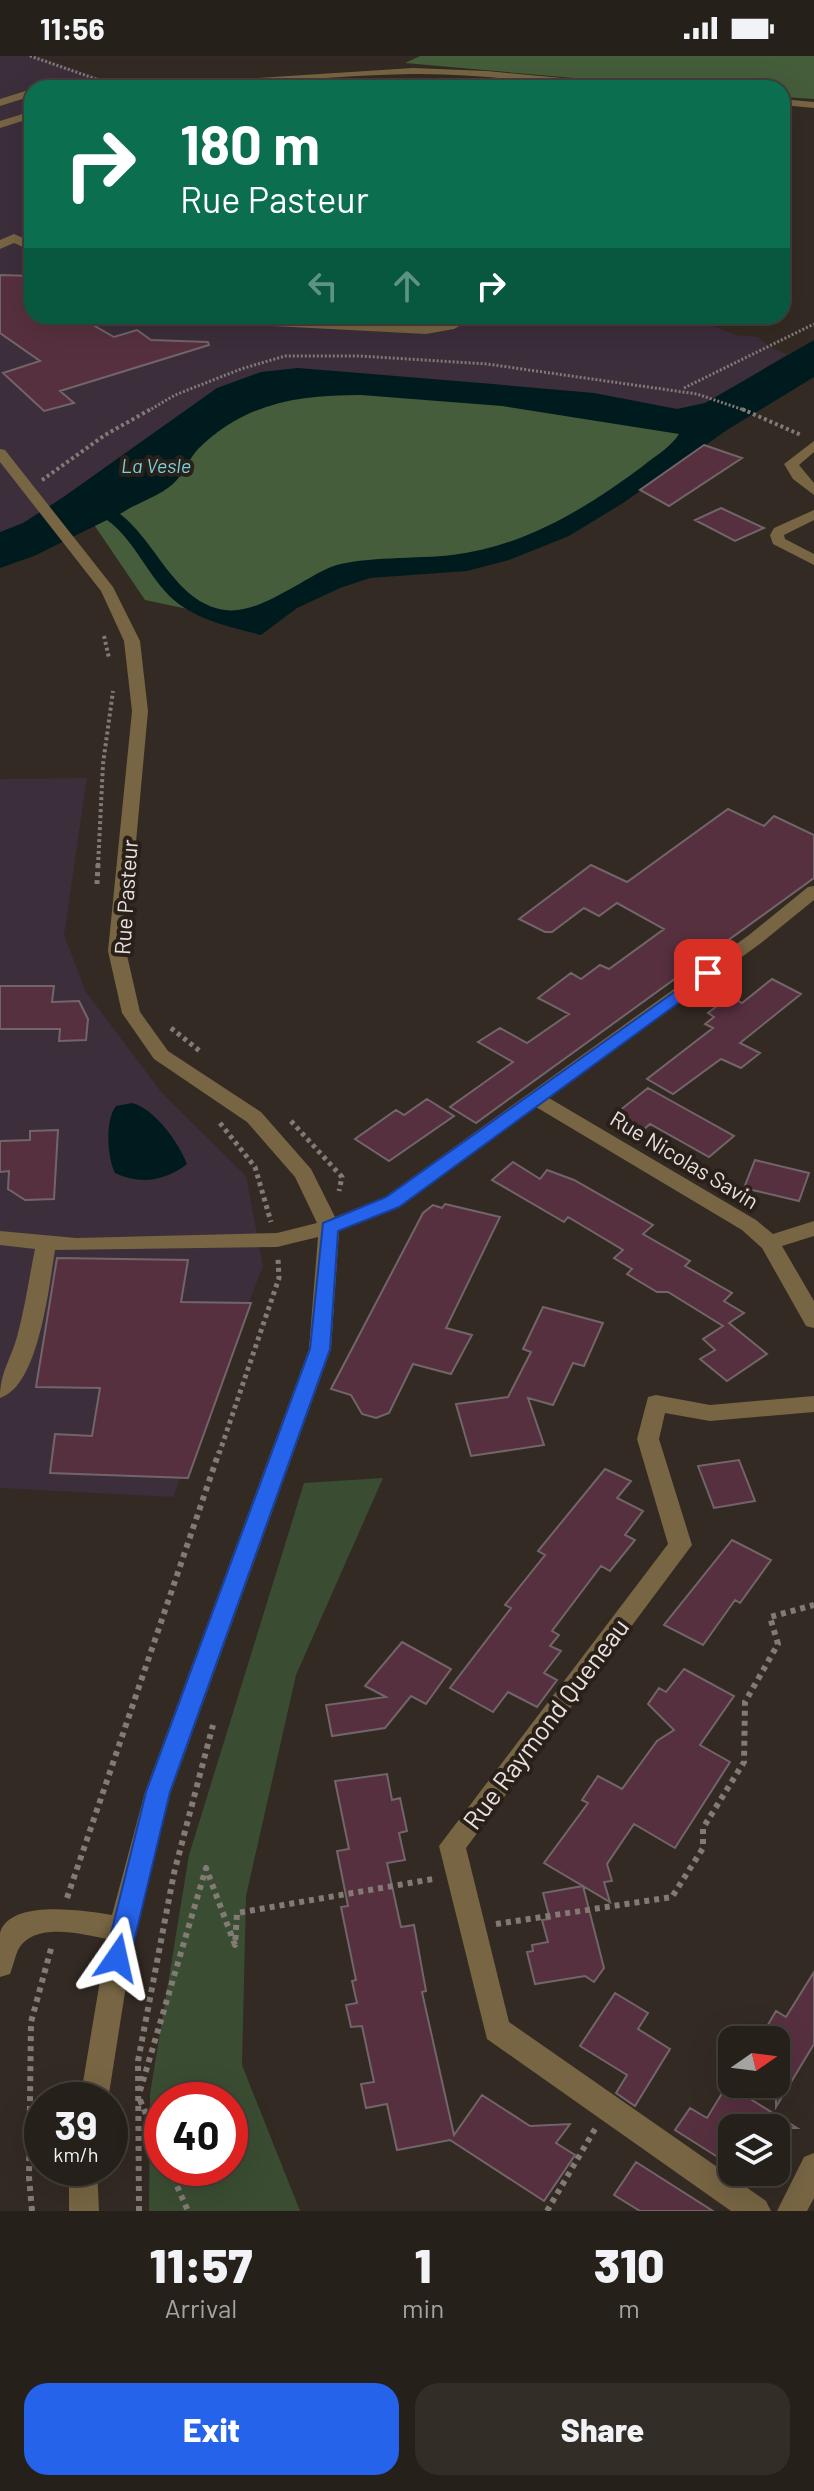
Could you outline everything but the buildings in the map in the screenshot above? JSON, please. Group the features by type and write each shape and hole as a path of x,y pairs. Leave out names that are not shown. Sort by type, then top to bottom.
{"street":[{"path":"257,80 437,71 543,80"},
{"path":"0,103 24,95"},
{"path":"790,103 814,105"},
{"path":"0,125 24,117"},
{"path":"0,244 24,235"},
{"path":"14,238 24,243"},
{"path":"306,324 438,328 468,336"},
{"path":"438,328 449,324"},
{"path":"814,443 791,464 798,476 814,491"},
{"name":"Rue Pasteur","path":"0,453 37,490 108,590 132,641 140,711 117,951 131,1013 161,1055 254,1117 304,1174 329,1227 320,1349 158,1792 122,1929 97,2082"},
{"path":"814,514 779,531 777,535 778,541 814,560"},
{"path":"0,1238 76,1245 277,1240 329,1227 392,1202 757,937 814,891"},
{"name":"Rue Nicolas Savin","path":"537,1099 749,1225 770,1243 814,1320"},
{"path":"770,1243 814,1228"},
{"path":"0,1390 18,1363 34,1307 46,1243"},
{"name":"Rue Raymond Queneau","path":"756,2211 497,2030 452,1846 680,1545 648,1439 656,1403 710,1413 814,1404"},
{"path":"0,1965 15,1932 34,1920 122,1929"},
{"path":"792,2211 814,2167"},
{"path":"83,2186 84,2211"}],"path":[{"path":"30,56 105,80"},
{"path":"684,389 814,324"},
{"path":"37,490 105,435 175,395 241,369 285,356 359,356 487,364 661,390 684,389 706,394 814,443"},
{"path":"102,627 111,668"},
{"path":"97,887 103,764 115,682"},
{"path":"162,1016 170,1027 203,1054"},
{"path":"279,1113 301,1129 342,1177 329,1227"},
{"path":"32,2211 29,2177 31,2022 59,1921 279,1278 277,1240 255,1167 218,1121"},
{"path":"472,1928 672,1897 703,1848 703,1828 744,1762 745,1702 778,1644 770,1617 814,1605"},
{"path":"139,2211 138,2061 171,1889 217,1711"},
{"path":"144,2108 139,2096 206,1868 235,1945 237,1913 459,1875"},
{"path":"547,2211 608,2108"},
{"path":"177,2186 188,2211"}],"shaded area":[{"path":"0,56 37,56 106,80 24,80 24,324 708,324 736,335 758,337 771,348 787,354 692,414 282,375 0,546"},
{"path":"87,778 64,935 86,992 162,1093 246,1176 263,1266 173,1497 0,1488 0,779"}],"green space":[{"path":"420,56 814,56 814,99 790,98 790,80 597,80 405,63"},
{"path":"282,375 692,414 705,439 549,536 417,570 343,576 240,620 145,600 78,501"},
{"path":"383,1478 296,1675 246,1896 242,2065 300,2211 149,2211 149,2186 248,2186 248,2082 152,2082 189,1855 304,1483"}],"water":[{"name":"La Vesle","path":"814,340 814,377 727,430 623,503 569,536 509,560 467,571 370,578 297,608 261,635 205,618 175,601 157,582 126,538 107,520 34,556 0,568 0,532 23,523 62,498 217,388 261,372 298,368 594,393 677,409 705,403","holes":["361,395 502,406 679,434 622,482 577,511 504,544 452,555 343,563 319,572 265,602 238,610 208,605 193,596 120,514 173,484 198,449 216,433 234,421 273,405 315,397"]},
{"path":"132,1103 149,1112 165,1128 187,1164 170,1174 152,1179 133,1179 115,1173 109,1148 110,1120 116,1106"}],"route":[{"path":"117,1958 158,1792 320,1349 329,1227 392,1202 708,973"}]}
